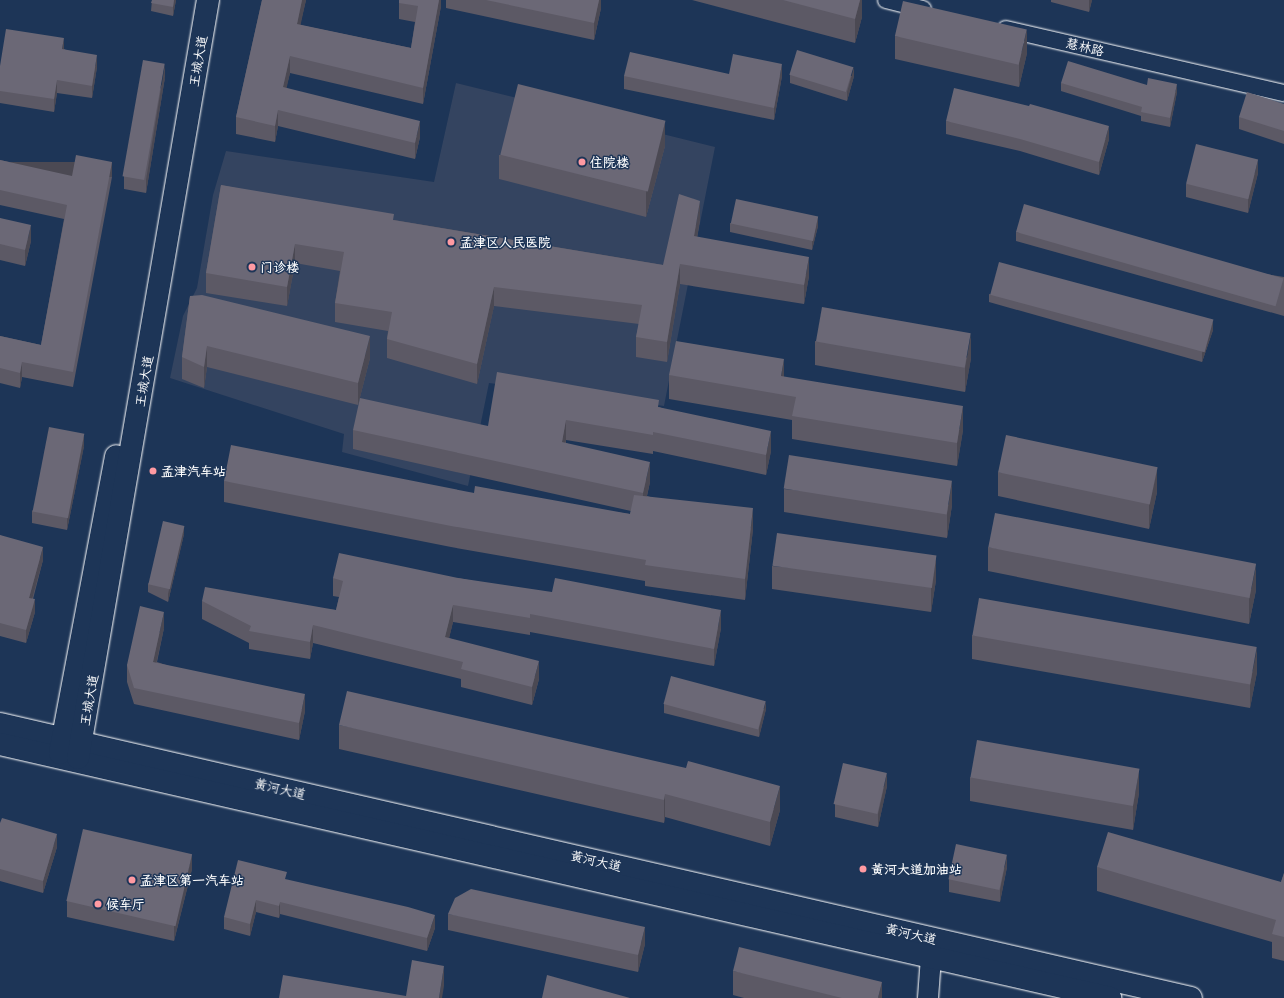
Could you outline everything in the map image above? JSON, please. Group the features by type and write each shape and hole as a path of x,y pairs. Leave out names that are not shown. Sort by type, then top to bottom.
{"main road":[{"name":"王城大道","path":"70,750 195,0"},
{"name":"王城大道","path":"70,750 208,0"},
{"name":"黄河大道","path":"0,724 70,750 931,957 1110,998"},
{"name":"黄河大道","path":"0,744 70,750 1191,998"}],"street":[{"path":"886,0 938,14"},
{"name":"慧林路","path":"992,26 1284,94"},
{"path":"928,998 931,957"}],"shaded area":[{"name":"孟津区人民医院","path":"456,83 715,147 664,406 489,383 468,486 342,452 344,434 170,378 183,316 197,288 213,195 226,151 434,182"}],"building":[{"path":"152,0 174,0 173,7 151,3"},
{"path":"262,0 302,0 297,24 411,48 418,6 399,3 399,0 439,0 423,88 290,56 283,87 420,121 415,143 278,110 275,126 236,117"},
{"path":"486,0 599,0 594,23"},
{"path":"783,0 860,0 855,19"},
{"path":"903,1 1027,30 1019,65 895,36"},
{"path":"6,29 64,38 62,49 97,55 92,86 57,80 54,99 0,91 0,66"},
{"path":"797,50 853,67 846,92 789,75"},
{"path":"630,52 729,74 733,54 782,64 774,108 624,76"},
{"path":"143,60 165,64 144,180 123,176"},
{"path":"1068,61 1147,85 1148,78 1177,84 1170,118 1141,112 1142,107 1061,83"},
{"name":"住院楼","path":"518,84 665,121 648,192 500,155"},
{"path":"954,88 1029,106 1030,104 1109,126 1099,162 1020,139 946,121"},
{"path":"1247,92 1284,104 1284,131 1239,117"},
{"path":"1196,144 1258,159 1248,199 1186,184"},
{"path":"76,155 112,162 73,372 22,362 20,373 0,368 0,336 41,345 67,205 0,190 0,160 72,176"},
{"path":"221,185 394,214 393,220 663,265 679,194 700,201 694,236 809,257 804,285 680,264 667,342 636,337 642,305 494,287 477,364 387,339 392,312 335,303 344,252 295,244 287,287 206,273"},
{"path":"736,199 818,216 813,241 731,223"},
{"path":"1024,204 1284,278 1276,306 1016,232"},
{"path":"0,218 31,225 25,250 0,244"},
{"path":"999,262 1213,319 1205,352 990,295"},
{"path":"202,295 370,336 358,383 207,346 204,367 182,357 190,296"},
{"path":"822,307 971,333 965,368 816,341"},
{"path":"676,341 784,359 781,376 963,406 957,443 792,416 796,397 669,375"},
{"path":"497,372 659,400 658,407 771,431 766,455 653,432 653,435 566,420 562,442 650,462 643,493 353,430 360,398 488,426"},
{"path":"49,427 84,434 68,518 33,511"},
{"path":"1006,435 1158,467 1150,504 998,472"},
{"path":"231,445 474,493 475,486 630,514 634,495 753,508 745,579 645,565 646,560 451,526 224,481"},
{"path":"789,455 952,481 947,514 784,489"},
{"path":"995,513 1256,564 1249,598 988,547"},
{"path":"163,521 184,526 170,589 148,584"},
{"path":"777,533 936,555 932,588 772,566"},
{"path":"0,535 43,547 29,598 35,599 26,630 0,623"},
{"path":"339,553 458,578 552,592 555,578 721,610 714,649 530,614 530,618 453,605 445,637 539,661 532,687 461,669 463,662 313,625 310,642 249,631 251,626 202,601 205,587 336,610 343,581 333,578"},
{"path":"979,598 1257,647 1250,684 972,635"},
{"path":"140,606 164,612 153,662 305,694 299,723 134,688 127,665"},
{"path":"671,676 766,701 758,729 663,704"},
{"path":"347,691 686,768 688,761 780,786 770,822 665,794 664,800 339,725"},
{"path":"977,740 1139,769 1133,806 970,777"},
{"path":"843,763 887,773 877,814 834,804"},
{"path":"2,818 57,834 43,881 0,869 0,823"},
{"name":"孟津区第一汽车站","path":"83,829 192,854 175,926 66,901"},
{"path":"1108,832 1281,882 1284,873 1284,937 1272,934 1276,920 1097,867"},
{"path":"956,844 1007,855 999,890 949,879"},
{"path":"238,860 287,872 285,879 408,907 435,915 427,938 280,902 279,906 256,900 250,924 224,917"},
{"path":"471,889 645,927 638,955 448,914 455,898"},
{"path":"739,947 882,982 878,998 842,998 733,971"},
{"path":"412,960 444,966 439,998 279,998 283,975 406,996"},
{"path":"547,975 630,998 542,998"}],"place":[{"name":"住院楼","path":"582,162"},
{"name":"孟津区人民医院","path":"451,242"},
{"name":"门诊楼","path":"252,267"},
{"name":"孟津汽车站","path":"153,471"},
{"name":"黄河大道加油站","path":"863,869"},
{"name":"孟津区第一汽车站","path":"132,880"},
{"name":"候车厅","path":"98,904"}]}
